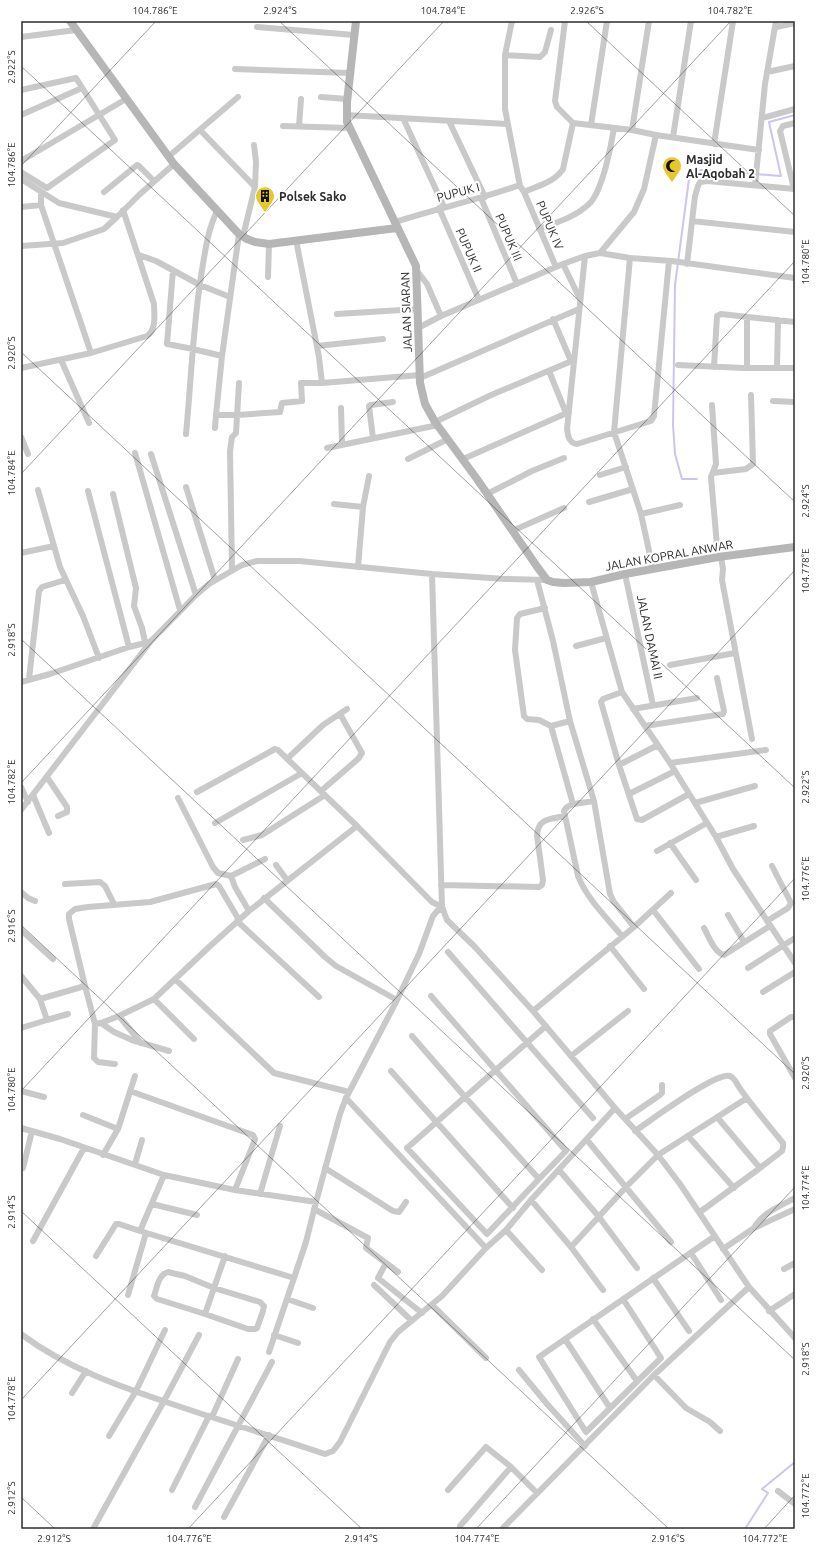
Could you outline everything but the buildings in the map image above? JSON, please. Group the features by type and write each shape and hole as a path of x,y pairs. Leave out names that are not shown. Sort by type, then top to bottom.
{"street":[{"path":"70,21 168,157 241,235 255,242 269,244 396,225"},
{"name":"JALAN SIARAN","path":"356,21 346,115 349,128 413,257 417,271 420,376 423,397 437,424 547,580"},
{"path":"512,21 505,55 505,109 520,186 524,192 554,179 560,174 563,169 573,123"},
{"path":"565,21 555,101 557,107 573,123 632,130 656,135 759,150"},
{"path":"591,125 607,21"},
{"path":"632,130 649,21"},
{"path":"673,137 691,21"},
{"path":"714,144 733,21"},
{"path":"755,183 767,72 776,24 795,23"},
{"path":"257,27 354,35"},
{"path":"21,37 76,30"},
{"path":"505,55 540,57 545,52 551,30"},
{"path":"767,72 795,66"},
{"path":"235,69 350,73"},
{"path":"21,90 76,78 115,140 47,188 21,172"},
{"path":"21,115 82,88"},
{"path":"168,157 238,97"},
{"path":"321,97 347,99"},
{"path":"21,161 126,98"},
{"path":"299,126 300,99"},
{"path":"762,118 795,109"},
{"path":"346,115 507,124"},
{"name":"PUPUK II","path":"403,118 479,300"},
{"name":"PUPUK III","path":"449,121 483,197 517,284"},
{"path":"685,264 695,196 698,186 702,181 755,183 795,189 792,164 780,131 783,126 795,123"},
{"path":"283,126 349,128"},
{"path":"539,229 561,221 590,203 595,196 610,153 614,128"},
{"path":"200,130 255,187"},
{"path":"600,253 634,212 644,189 656,135"},
{"path":"215,428 222,356 230,297 241,235 255,187 256,162 254,145"},
{"path":"21,246 63,243 104,229 174,164"},
{"path":"104,192 137,165 154,181"},
{"path":"21,179 58,203 117,217"},
{"name":"PUPUK I","path":"396,225 441,208 520,186"},
{"path":"41,192 41,205 53,244 91,353"},
{"name":"PUPUK IV","path":"524,192 556,267"},
{"path":"21,207 41,205"},
{"path":"21,368 91,353 147,336 152,331 154,304 123,210"},
{"path":"186,434 200,285 208,233 217,211"},
{"path":"692,221 795,232"},
{"path":"296,240 317,346 322,383"},
{"path":"268,276 269,244"},
{"path":"418,328 441,316 563,264 584,256 600,253 795,278"},
{"path":"139,256 156,261 200,285 230,297"},
{"path":"584,256 567,412 568,435 574,443 582,443 651,421 654,416 671,261"},
{"path":"630,258 614,432 641,514 653,569"},
{"path":"563,264 580,300"},
{"path":"173,270 167,344 193,348 222,356"},
{"path":"417,271 428,284 441,316"},
{"path":"337,314 418,309"},
{"path":"216,415 280,412 282,403 302,400 300,384 302,383 420,376 579,309"},
{"path":"714,367 717,316 721,314 795,322"},
{"path":"747,317 747,368"},
{"path":"553,319 573,361"},
{"path":"777,368 778,320"},
{"path":"317,346 383,339"},
{"path":"61,360 89,423"},
{"path":"327,448 437,424 489,396 573,361"},
{"path":"678,365 747,368 795,368"},
{"path":"549,371 567,412"},
{"path":"232,569 230,452 232,437 236,433 239,383"},
{"path":"713,473 746,469 753,464 750,395"},
{"path":"773,401 795,402"},
{"path":"372,438 369,406 393,402"},
{"path":"712,404 716,464 712,477 720,557 723,569 722,580 752,739"},
{"path":"341,408 342,444"},
{"path":"463,460 567,412"},
{"path":"21,437 28,454"},
{"path":"408,459 448,439"},
{"path":"135,453 180,610"},
{"path":"151,454 196,595"},
{"path":"487,494 532,471 564,458"},
{"path":"600,475 626,467"},
{"path":"358,567 363,507 369,476"},
{"path":"186,487 216,580"},
{"path":"589,502 633,489"},
{"path":"38,490 65,580 83,616 99,658"},
{"path":"88,491 129,647"},
{"path":"112,494 136,588 134,606 148,642"},
{"path":"334,504 363,507"},
{"path":"641,514 680,505"},
{"path":"512,531 564,508"},
{"path":"21,553 54,546"},
{"name":"JALAN KOPRAL ANWAR","path":"547,580 557,583 591,582 625,574 720,557 795,546"},
{"path":"21,810 148,642 196,595 232,569 242,564 257,561 299,561 432,574 547,580"},
{"path":"432,574 441,885 442,908 447,920 475,947 546,1026 615,1108 658,1155 700,1212 714,1236 749,1287 769,1311 795,1338"},
{"name":"JALAN DAMAI II","path":"625,574 652,705"},
{"path":"29,679 40,591 42,587 65,580"},
{"path":"537,580 545,608 570,721 594,801 610,894 614,902 634,927"},
{"path":"591,582 622,692 670,763 716,837 733,869 795,963"},
{"path":"545,608 520,614 518,616 515,650 524,716 526,719 539,720 551,726 570,721"},
{"path":"576,646 606,638"},
{"path":"21,682 148,642"},
{"path":"670,665 735,653"},
{"path":"645,726 723,714 724,711 717,678"},
{"path":"622,692 601,700 619,765 637,819 640,820 689,794"},
{"path":"633,709 697,698"},
{"path":"287,758 323,725 347,709"},
{"path":"243,840 262,835 323,793 358,759 362,753 340,714"},
{"path":"551,726 573,804"},
{"path":"619,765 658,745"},
{"path":"197,792 275,749 278,750 357,826 432,902 442,908"},
{"path":"670,763 766,750"},
{"path":"629,794 674,771"},
{"path":"215,823 302,773"},
{"path":"47,777 67,807 67,812 58,816"},
{"path":"695,803 755,786"},
{"path":"21,787 28,802"},
{"path":"33,795 48,833"},
{"path":"178,798 212,867 218,873 231,876 265,859"},
{"path":"594,801 573,804 565,808 565,816 578,876 599,909 622,936"},
{"path":"441,885 542,885 543,880 536,835 537,828 545,820 565,816"},
{"path":"657,851 707,823"},
{"path":"98,1024 120,1016 154,999 264,898 357,826"},
{"path":"716,837 754,826"},
{"path":"670,843 696,880"},
{"path":"276,865 287,880"},
{"path":"704,928 716,949 724,955 744,942 788,908 791,903 772,866"},
{"path":"231,876 235,887 249,911"},
{"path":"65,884 100,882 105,886 114,904"},
{"path":"116,1064 98,1062 94,1058 98,1024 85,986 69,919 69,914 81,908 150,902 216,884 220,886 238,921 319,997"},
{"path":"21,892 28,898 35,901"},
{"path":"532,1011 634,927 671,893"},
{"path":"264,898 336,966 397,1000"},
{"path":"269,1352 306,1242 340,1114 348,1095 419,954 433,916 442,908"},
{"path":"653,910 699,969"},
{"path":"728,915 744,942"},
{"path":"21,930 53,959"},
{"path":"748,968 795,938"},
{"path":"610,946 644,989"},
{"path":"448,952 593,1118"},
{"path":"763,992 795,972"},
{"path":"21,976 40,999 47,1020"},
{"path":"175,979 274,1073 348,1095 486,1248"},
{"path":"40,999 85,986"},
{"path":"431,996 495,1070 566,1150 487,1234 407,1148 495,1070 546,1026"},
{"path":"154,999 194,1039"},
{"path":"571,1056 628,1011"},
{"path":"21,1028 68,1014"},
{"path":"120,1016 141,1043"},
{"path":"795,1017 791,1017 770,1031 770,1034 795,1078"},
{"path":"98,1024 126,1038 169,1051"},
{"path":"412,1036 539,1179"},
{"path":"392,1071 513,1208"},
{"path":"103,1155 118,1129 135,1076"},
{"path":"635,1130 702,1085 722,1076 728,1076 734,1079 783,1144 782,1151 700,1212"},
{"path":"625,1119 660,1095 662,1093 662,1085"},
{"path":"21,1091 44,1097"},
{"path":"130,1091 253,1136 255,1139 235,1190"},
{"path":"571,1247 626,1187 658,1155 747,1098"},
{"path":"21,1334 41,1349 86,1371 136,1391 210,1417 325,1454 333,1451 340,1442 386,1347 398,1332 442,1296 486,1248 506,1230 531,1200 615,1108"},
{"path":"83,1115 118,1129"},
{"path":"717,1118 760,1168"},
{"path":"260,1194 280,1126"},
{"path":"21,1128 60,1139 164,1175 235,1190 316,1202"},
{"path":"23,1168 32,1131"},
{"path":"688,1136 734,1188"},
{"path":"135,1164 142,1140"},
{"path":"587,1140 671,1242"},
{"path":"33,1241 84,1148"},
{"path":"325,1168 394,1211 399,1212 406,1202"},
{"path":"559,1170 599,1217 637,1268"},
{"path":"128,1295 143,1232 152,1204 164,1175"},
{"path":"754,1228 757,1222 765,1215 795,1198"},
{"path":"531,1200 571,1247 603,1290"},
{"path":"152,1204 197,1215"},
{"path":"314,1209 368,1238 366,1248 398,1272"},
{"path":"723,1249 754,1228 795,1209"},
{"path":"96,1256 116,1224 119,1224 294,1278"},
{"path":"506,1230 542,1270"},
{"path":"623,1299 661,1357 586,1432 539,1358 540,1356 714,1236"},
{"path":"691,1252 721,1300"},
{"path":"205,1314 225,1256"},
{"path":"386,1263 378,1278 422,1313"},
{"path":"784,1269 795,1263"},
{"path":"168,1272 185,1276 214,1288 260,1302 264,1306 256,1328 252,1330 205,1314 157,1299 154,1296 160,1279 164,1273 168,1272"},
{"path":"653,1278 689,1331"},
{"path":"374,1285 412,1320"},
{"path":"502,1529 654,1376 749,1287"},
{"path":"769,1311 795,1294"},
{"path":"287,1299 313,1308"},
{"path":"432,1305 486,1358"},
{"path":"593,1319 637,1381"},
{"path":"109,1436 136,1391 165,1330"},
{"path":"93,1529 199,1335"},
{"path":"274,1335 298,1343"},
{"path":"565,1339 610,1408"},
{"path":"172,1490 238,1359"},
{"path":"195,1507 272,1362"},
{"path":"519,1370 555,1414 585,1446"},
{"path":"72,1392 86,1371"},
{"path":"654,1376 686,1408 710,1422 720,1431"},
{"path":"224,1517 269,1436"},
{"path":"448,1490 486,1447 512,1467 537,1493"},
{"path":"460,1526 512,1467"},
{"path":"778,1491 795,1504"}],"waterway":[{"path":"697,479 682,479 675,454 673,425 675,285 689,179 693,172 702,170 781,176 769,122 795,115"},
{"path":"745,1529 768,1493 762,1489 795,1462"}],"place":[{"name":"Masjid Al-Aqobah 2","path":"672,183"},
{"name":"Polsek Sako","path":"265,213"}]}
